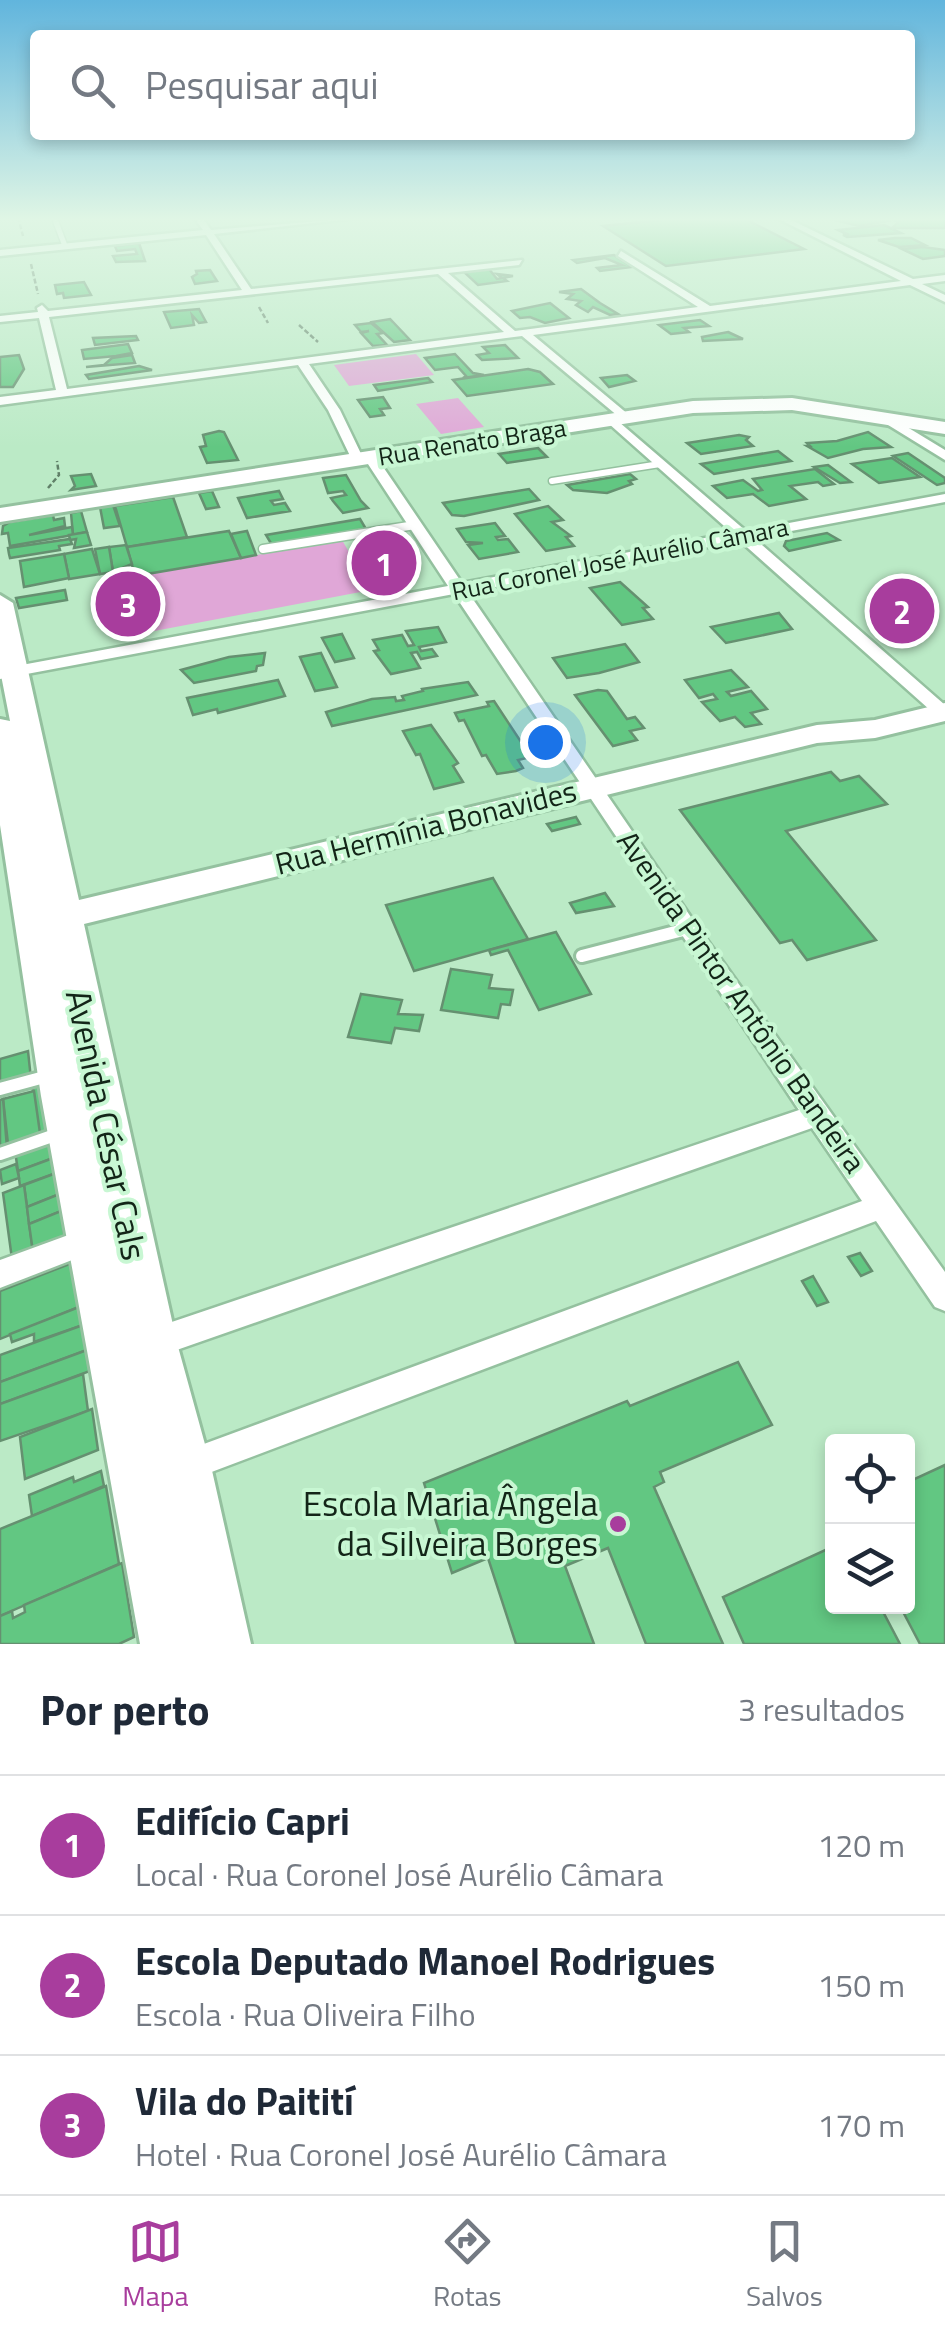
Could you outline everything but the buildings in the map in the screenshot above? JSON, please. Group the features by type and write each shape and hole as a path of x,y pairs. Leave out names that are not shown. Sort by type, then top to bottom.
{"main road":[{"name":"Rua Renato Braga","path":"0,515 693,407 763,403 832,408 945,428"},
{"name":"Avenida César Cals","path":"0,603 48,920 133,1350 140,1482 170,1644"},
{"name":"Rua Hermínia Bonavides","path":"48,920 817,734 875,729 941,707"},
{"name":"Avenida César Cals","path":"0,728 48,920 58,1072 68,1130 109,1234"},
{"name":"Avenida César Cals","path":"133,1350 185,1466 222,1644"}],"street":[{"path":"0,316 202,294"},
{"path":"469,294 618,419 660,464 941,707"},
{"path":"684,294 710,310"},
{"path":"0,401 710,310 751,300 807,294"},
{"path":"42,311 62,392"},
{"name":"Avenida Pintor Antônio Bandeira","path":"303,364 364,459 460,589 687,929 945,1298"},
{"path":"884,417 945,456"},
{"name":"Rua Coronel José Aurélio Câmara","path":"8,673 945,498"},
{"path":"133,1350 816,1116"},
{"path":"140,1482 883,1206"},
{"path":"0,1274 109,1234"}],"lane":[{"path":"552,480 660,464"},
{"path":"262,548 415,525"},
{"path":"582,956 687,929"},
{"path":"0,1089 58,1072"},
{"path":"0,1154 68,1130"}],"path":[{"path":"47,508 46,494 59,475 57,461"}],"shaded area":[{"path":"416,354 434,375 349,386 334,365"},
{"path":"458,398 484,427 441,434 416,404"},
{"path":"342,540 371,590 149,632 133,577"}],"place":[{"name":"Edifício Capri","path":"384,563"},
{"name":"Vila do Paitití","path":"128,604"},
{"name":"Escola Deputado Manoel Rodrigues","path":"902,611"},
{"name":"Escola Maria Ângela da Silveira Borges","path":"618,1524"}]}
